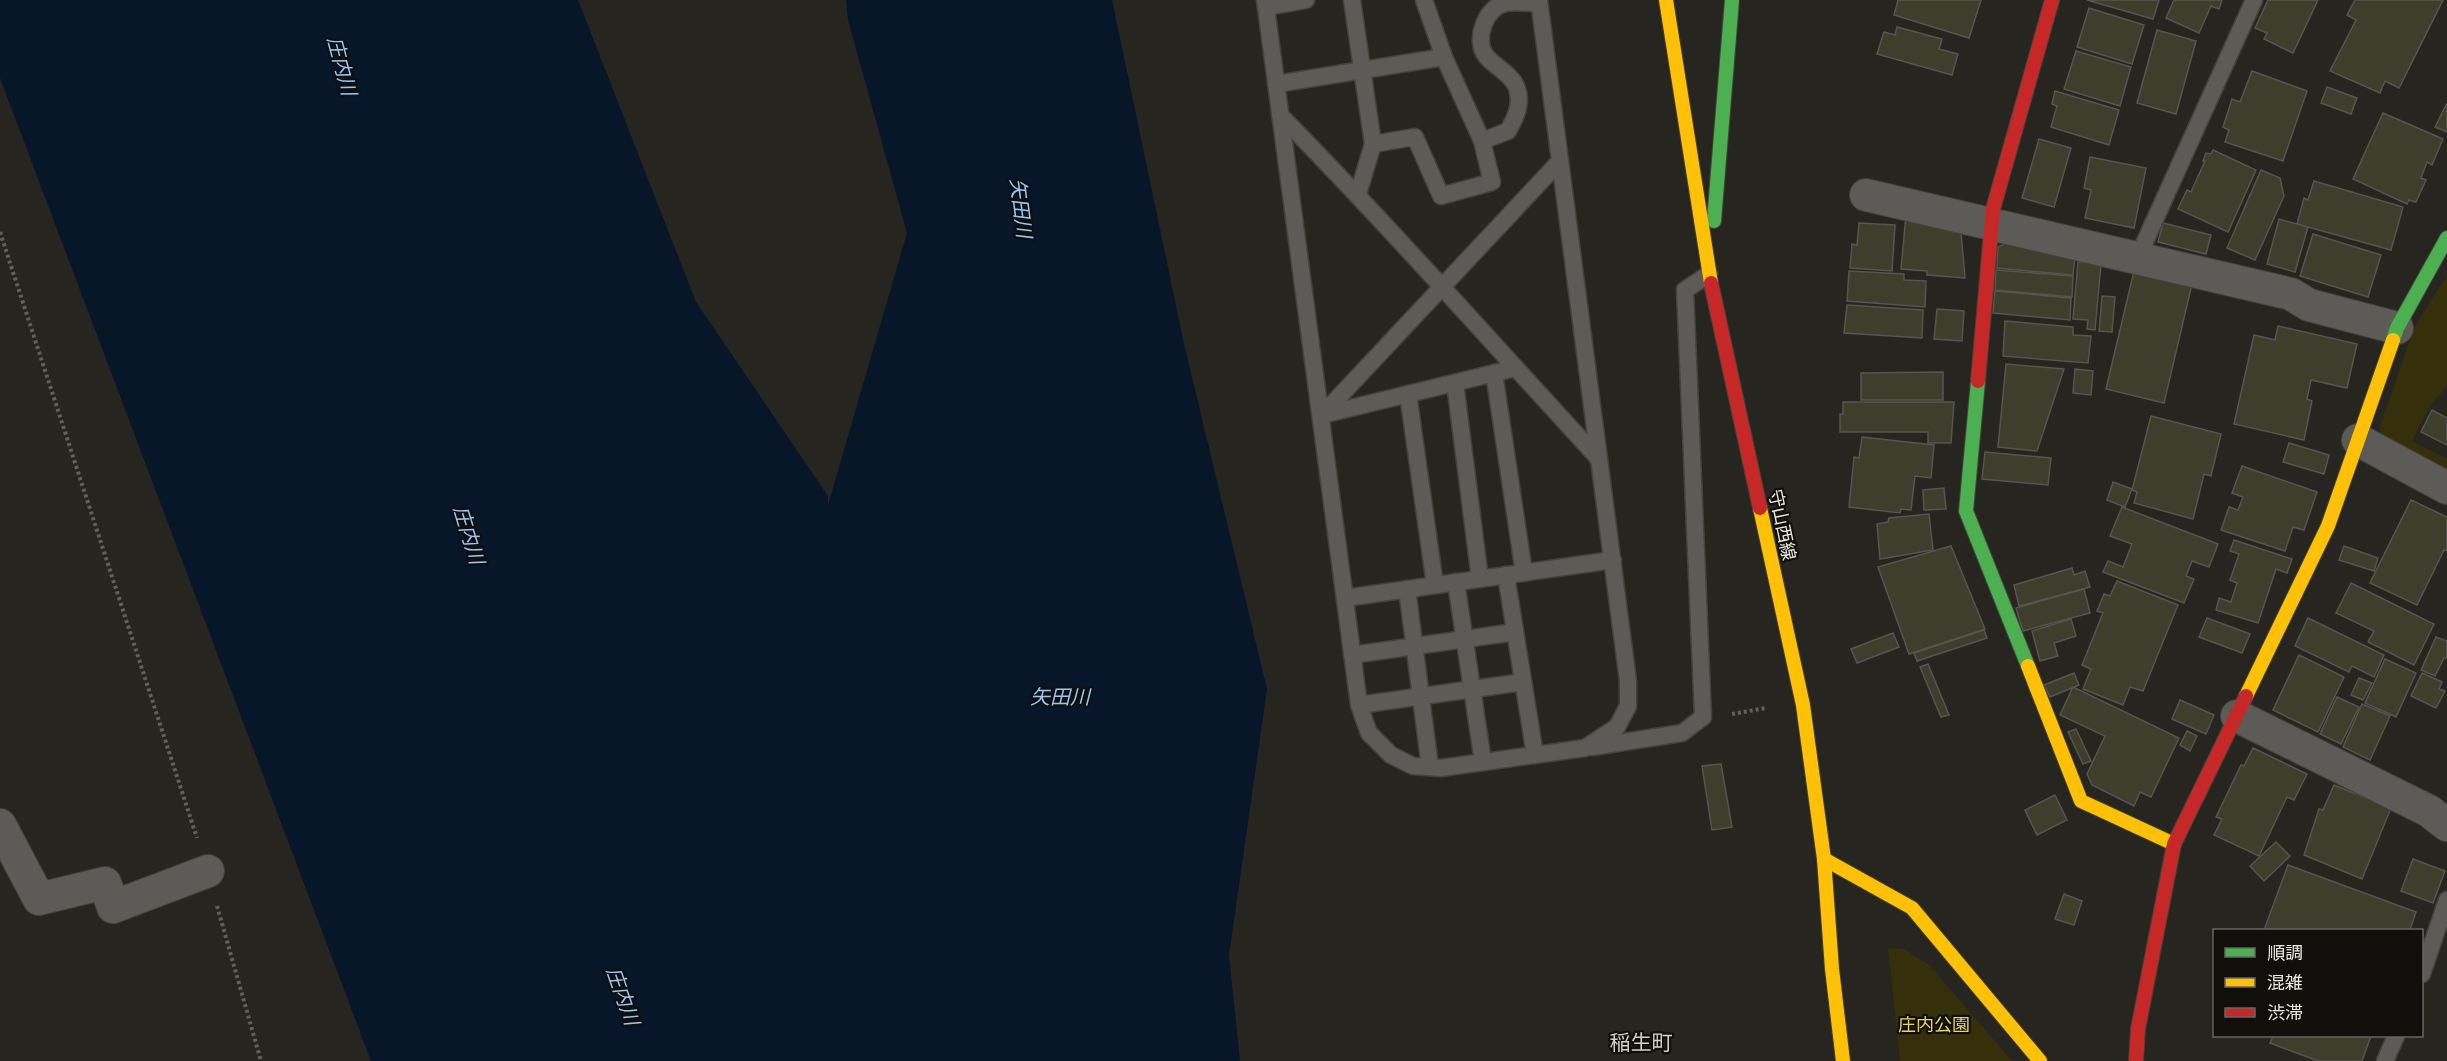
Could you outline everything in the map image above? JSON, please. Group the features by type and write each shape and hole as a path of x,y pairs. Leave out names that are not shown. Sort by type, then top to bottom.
{"street":[{"name":"守山西線","path":"1666,0 1710,274 1803,705 1824,859 1832,969 1843,1061"},
{"path":"1710,274 1732,0"},
{"path":"2052,0 1993,209 1966,511 2081,801 2174,844"},
{"path":"1866,195 2292,294 2309,305 2397,328"},
{"path":"2136,1061 2138,1029 2174,844 2328,526 2397,328 2447,238"},
{"path":"2358,440 2447,488"},
{"path":"2237,716 2429,811 2447,825"},
{"path":"0,825 39,899 105,883 113,907 208,871"},
{"path":"1824,859 1912,908 2040,1061"}],"lane":[{"path":"1306,0 1265,4 1322,415 1359,705 1369,733 1391,755 1413,766 1441,768 1682,733 1703,717 1685,290 1710,274"},
{"path":"1352,0 1372,144 1358,194"},
{"path":"1372,144 1415,137 1441,196 1492,182 1482,141 1444,57 1424,0"},
{"path":"2138,257 2254,0"},
{"path":"1482,141 1508,131 1517,113 1519,96 1515,84 1484,54 1481,34 1490,11 1505,3 1539,2 1629,681 1628,706 1617,726 1585,748"},
{"path":"1276,84 1444,57"},
{"path":"1280,115 1358,194 1441,289 1599,459"},
{"path":"1322,415 1560,161"},
{"path":"1322,415 1515,368"},
{"path":"1494,373 1524,573"},
{"path":"1455,383 1480,579"},
{"path":"1408,394 1435,585"},
{"path":"1345,598 1612,560"},
{"path":"1506,575 1535,755"},
{"path":"1456,582 1483,762"},
{"path":"1407,589 1430,767"},
{"path":"1352,655 1515,632"},
{"path":"1359,705 1523,682"},
{"path":"2423,968 2447,900"},
{"path":"2385,1061 2395,1037"}],"path":[{"path":"0,232 208,871 261,1061"},
{"path":"1726,715 1768,707"}],"green space":[{"path":"2447,275 2447,386 2430,406 2412,441 2447,459 2447,475 2384,443 2379,430 2414,328"},
{"name":"庄内公園","path":"1888,948 1904,949 1929,965 2012,1061 1900,1061"}],"water":[{"path":"0,0 578,0 696,302 828,496 828,505 907,233 848,20 846,0 1112,0 1184,344 1267,689 1229,955 1240,1061 371,1061 0,78"}],"building":[{"path":"1898,0 1981,0 1969,38 1894,15"},
{"path":"2087,0 2159,0 2153,19"},
{"path":"2174,0 2222,0 2219,9 2211,6 2199,33 2166,18"},
{"path":"2268,0 2318,0 2293,53 2264,39 2267,33 2255,28"},
{"path":"2355,0 2443,0 2399,88 2385,81 2380,93 2330,71 2356,20 2347,15"},
{"path":"2089,8 2144,25 2132,64 2077,47"},
{"path":"1897,27 1942,39 1939,49 1958,54 1952,75 1877,54 1884,32 1895,35"},
{"path":"2157,30 2196,41 2176,114 2137,103"},
{"path":"2076,51 2131,67 2120,106 2064,89"},
{"path":"2252,71 2307,91 2283,161 2225,142 2229,130 2223,127 2232,99 2240,102"},
{"path":"2327,87 2357,98 2351,114 2321,103"},
{"path":"2055,91 2119,110 2109,145 2051,127 2057,106 2052,104"},
{"path":"2447,103 2447,132 2435,127"},
{"path":"2383,113 2443,139 2432,165 2427,162 2421,178 2426,180 2416,202 2409,200 2407,204 2353,179"},
{"path":"2039,139 2071,148 2054,207 2022,198"},
{"path":"2213,150 2256,170 2228,232 2178,209 2187,190 2191,192 2205,161 2203,161 2206,153 2211,154"},
{"path":"2090,157 2146,168 2134,228 2085,218 2091,190 2084,188"},
{"path":"2261,170 2280,178 2284,196 2255,260 2227,248"},
{"path":"2314,181 2403,207 2391,250 2297,224 2304,198 2308,200"},
{"path":"1906,215 1950,224 1949,231 1961,232 1965,278 1927,275 1927,271 1901,269"},
{"path":"2279,219 2308,227 2295,272 2267,264"},
{"path":"1859,223 1895,225 1892,271 1850,268 1852,244 1857,245"},
{"path":"2163,223 2211,235 2206,254 2158,242"},
{"path":"2313,234 2381,255 2368,297 2300,276"},
{"path":"2007,243 2075,255 2073,275 1997,268 1998,247"},
{"path":"2078,262 2101,264 2095,330 2087,329 2088,320 2073,319"},
{"path":"1996,270 2073,276 2072,297 1995,290"},
{"path":"1849,271 1904,274 1904,280 1926,281 1925,307 1847,301"},
{"path":"2134,271 2192,284 2164,403 2106,389"},
{"path":"1995,291 2071,298 2070,320 1993,313"},
{"path":"2102,296 2115,297 2112,332 2099,331"},
{"path":"1847,305 1923,310 1922,338 1844,333"},
{"path":"1937,309 1964,311 1962,341 1934,339"},
{"path":"2005,321 2073,327 2073,335 2091,336 2088,363 2003,356"},
{"path":"2278,326 2357,344 2347,388 2311,380 2307,399 2312,401 2304,440 2234,424 2254,335 2275,340"},
{"path":"2006,364 2064,369 2037,451 1998,447"},
{"path":"2075,369 2093,371 2091,395 2073,393"},
{"path":"1943,372 1943,400 1861,400 1861,373"},
{"path":"1843,402 1954,402 1951,443 1928,443 1928,432 1840,432"},
{"path":"2432,410 2447,418 2447,445 2421,432"},
{"path":"2151,416 2221,434 2211,476 2204,474 2193,519 2134,503 2137,492 2132,490"},
{"path":"1862,437 1934,445 1931,478 1915,476 1911,510 1901,509 1900,513 1849,507 1854,457 1859,458"},
{"path":"2289,443 2329,455 2324,474 2283,462"},
{"path":"1985,452 2051,458 2048,485 1982,479"},
{"path":"2242,466 2317,492 2304,530 2293,527 2285,551 2221,530 2229,507 2238,510 2243,497 2232,493"},
{"path":"2113,482 2132,489 2125,507 2107,500"},
{"path":"1944,488 1946,509 1924,510 1923,490"},
{"path":"2411,500 2447,517 2447,551 2444,550 2417,605 2370,583"},
{"path":"2122,507 2218,544 2209,567 2192,561 2186,576 2194,579 2184,603 2103,572 2108,561 2123,567 2132,544 2110,536"},
{"path":"1929,514 1933,550 1880,559 1877,524 1888,522 1889,518"},
{"path":"2234,540 2292,559 2287,573 2276,569 2258,623 2216,610 2219,598 2231,602 2237,583 2230,580 2239,554 2230,551"},
{"path":"1951,546 1985,629 1909,654 1878,567"},
{"path":"2344,546 2378,558 2374,571 2339,560"},
{"path":"2072,568 2074,575 2085,571 2090,587 2019,606 2014,585"},
{"path":"2117,581 2178,605 2143,691 2130,687 2123,705 2083,689 2091,669 2082,665 2103,613 2097,611 2104,594 2110,596"},
{"path":"2351,583 2434,624 2414,665 2368,642 2374,631 2336,613"},
{"path":"2084,589 2090,613 2023,631 2016,608"},
{"path":"2207,618 2250,634 2242,653 2199,637"},
{"path":"2308,618 2384,655 2374,677 2352,666 2349,672 2295,646"},
{"path":"2071,619 2076,636 2054,643 2058,656 2040,661 2032,631"},
{"path":"1984,630 1987,638 1917,661 1914,653"},
{"path":"1893,633 1899,647 1857,663 1851,649"},
{"path":"2436,637 2447,641 2447,658 2444,658 2435,676 2421,670"},
{"path":"2299,655 2344,677 2318,732 2273,710"},
{"path":"2385,659 2416,673 2396,717 2365,703"},
{"path":"1928,664 1949,715 1941,717 1920,667"},
{"path":"2074,673 2079,685 2050,697 2044,685"},
{"path":"2422,673 2442,682 2439,689 2445,691 2436,708 2411,696"},
{"path":"2359,678 2372,683 2363,700 2351,695"},
{"path":"2073,687 2179,738 2151,797 2140,792 2134,806 2092,785 2087,774 2105,736 2060,715"},
{"path":"2337,697 2359,707 2341,744 2320,734"},
{"path":"2180,700 2214,715 2206,734 2172,719"},
{"path":"2362,704 2390,716 2370,760 2343,747"},
{"path":"2076,729 2091,761 2083,764 2068,732"},
{"path":"2187,731 2197,736 2190,751 2180,745"},
{"path":"2253,748 2307,774 2294,800 2287,797 2259,856 2214,835 2222,819 2216,817 2241,765 2244,766"},
{"path":"1721,764 1732,827 1712,830 1702,766"},
{"path":"2334,785 2391,808 2362,879 2304,855 2319,809 2323,810"},
{"path":"2055,795 2067,820 2037,835 2025,810"},
{"path":"2276,842 2290,856 2264,881 2250,866"},
{"path":"2413,859 2445,871 2433,903 2401,891"},
{"path":"2288,865 2416,912 2410,929 2264,929"},
{"path":"2064,894 2082,901 2074,925 2055,919"},
{"path":"2273,1037 2371,1037 2362,1061 2318,1061 2270,1043"}],"traffic: fast":[{"path":"1714,221 1732,0"},
{"path":"2393,340 2397,328 2447,238"},
{"path":"1978,381 1966,511 2028,666"}],"traffic: slow":[{"path":"1666,0 1711,283"},
{"path":"2246,696 2328,526 2393,340"},
{"path":"1760,508 1803,705 1824,859 1832,969 1843,1061"},
{"path":"2028,666 2081,801 2174,844"},
{"path":"1824,859 1912,908 2040,1061"}],"traffic: jam":[{"path":"1978,381 1993,209 2052,0"},
{"path":"1711,283 1760,508"},
{"path":"2136,1061 2138,1029 2174,844 2246,696"}],"district":[{"name":"稲生町","path":"1641,1043"}],"water label":[{"name":"庄内川","path":"342,66"},
{"name":"矢田川","path":"1021,208"},
{"name":"庄内川","path":"469,535"},
{"name":"矢田川","path":"1060,697"},
{"name":"庄内川","path":"623,996"}]}
